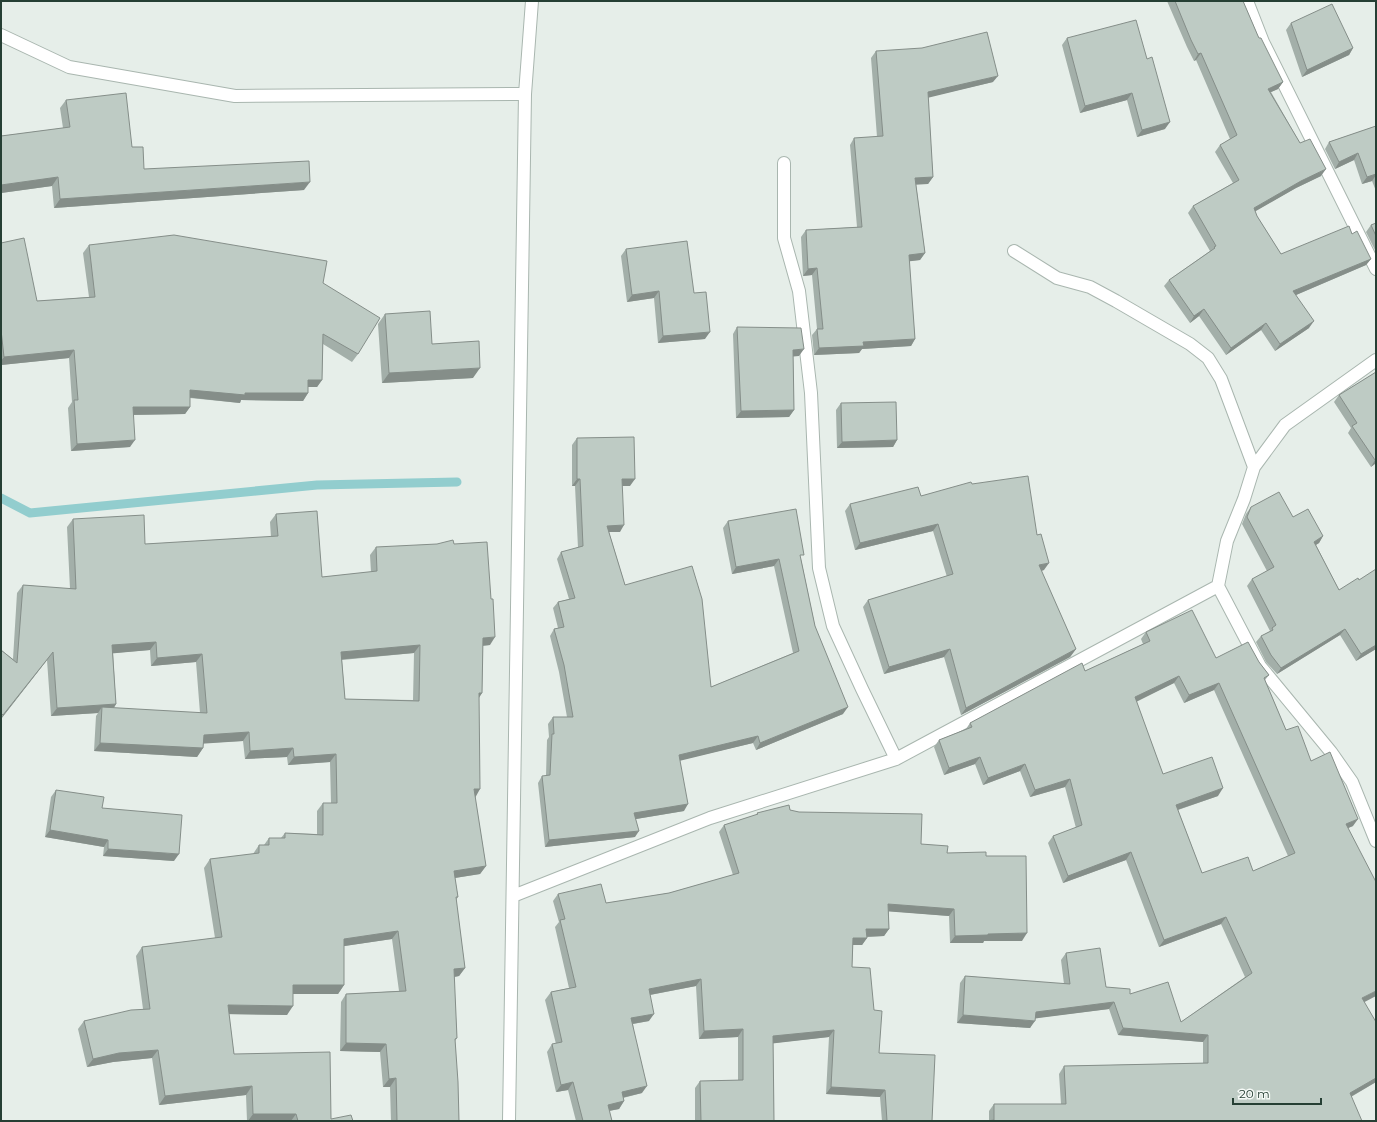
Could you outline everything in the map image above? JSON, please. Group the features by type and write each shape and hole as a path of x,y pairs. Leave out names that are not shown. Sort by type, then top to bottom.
{"street":[{"path":"509,1121 525,94 532,1"},
{"path":"1247,1 1263,42 1376,269"},
{"path":"1,35 69,67 235,96 525,94"},
{"path":"784,163 784,238 799,291 811,394 820,568 833,626 896,759"},
{"path":"1014,251 1057,278 1090,287 1116,301 1190,344 1208,358 1222,379 1254,467"},
{"path":"1376,360 1285,425 1254,467 1244,499 1227,541 1218,586 1260,666 1331,752 1352,782 1376,841"},
{"path":"513,896 710,818 896,759 1218,586"}],"building":[{"path":"1175,1 1243,1 1258,36 1261,38 1283,82 1268,89 1300,143 1310,139 1326,169 1301,181 1254,208 1257,216 1281,254 1349,226 1352,234 1357,231 1371,259 1293,291 1314,321 1280,344 1266,323 1231,348 1204,309 1194,316 1169,280 1216,246 1193,206 1239,180 1220,145 1237,135 1201,53 1198,54 1191,40"},
{"path":"1332,4 1353,48 1307,70 1291,23"},
{"path":"1136,20 1147,59 1152,57 1170,122 1142,130 1132,93 1085,106 1067,38"},
{"path":"987,32 998,76 928,92 933,177 915,178 925,253 909,255 915,339 863,342 864,346 819,348 817,329 823,329 817,268 808,269 806,230 862,227 854,138 883,136 876,51 922,48"},
{"path":"126,93 132,147 143,147 144,169 309,161 310,182 60,199 58,177 1,185 1,136 70,127 66,100"},
{"path":"1376,126 1376,174 1367,177 1358,153 1339,162 1329,142"},
{"path":"1376,223 1376,236 1371,225"},
{"path":"174,235 327,261 323,283 380,318 358,354 323,334 322,380 308,380 308,393 245,393 245,395 190,390 190,407 133,407 135,440 77,444 74,400 78,400 74,350 4,357 1,330 1,243 24,238 37,301 95,297 89,245"},
{"path":"687,241 694,293 706,292 710,332 663,336 659,291 632,295 626,249"},
{"path":"430,311 432,344 479,341 480,368 389,373 385,314"},
{"path":"737,327 801,328 804,349 793,350 794,410 741,411"},
{"path":"1376,372 1375,460 1352,426 1357,423 1339,395"},
{"path":"896,402 897,440 842,442 841,403"},
{"path":"634,437 635,479 622,479 624,525 607,526 625,585 692,566 702,599 711,687 799,651 779,559 736,567 728,521 796,509 804,555 800,555 815,626 848,707 760,743 758,736 679,755 688,804 634,813 639,831 549,840 542,776 550,775 552,734 554,734 553,717 573,717 564,665 554,629 564,627 558,602 575,598 561,552 583,546 580,479 577,479 577,438"},
{"path":"1028,476 1037,535 1041,534 1049,563 1039,565 1076,649 966,708 950,649 889,667 868,600 953,574 938,524 860,543 850,504 918,487 921,496 971,482 972,484"},
{"path":"1279,492 1293,517 1308,509 1323,536 1314,542 1339,590 1376,569 1376,645 1361,654 1345,629 1281,668 1271,655 1261,636 1273,630 1272,628 1276,625 1252,579 1274,567 1247,517 1251,507"},
{"path":"317,511 322,577 377,571 376,547 437,544 453,540 454,544 487,542 495,637 483,638 482,693 479,693 480,789 474,789 486,866 454,871 465,968 454,969 457,1038 455,1039 459,1121 397,1121 396,1078 389,1079 386,1044 346,1043 346,994 406,991 398,931 344,939 344,985 293,985 293,1006 228,1005 234,1054 330,1052 331,1119 351,1115 353,1121 298,1121 296,1114 253,1114 252,1086 165,1096 158,1050 119,1053 93,1059 84,1021 131,1010 150,1009 142,947 222,937 210,859 259,853 259,845 269,845 269,838 285,838 285,833 323,835 323,803 337,803 336,754 294,757 293,748 250,751 249,732 204,735 203,748 100,743 102,707 207,713 202,654 157,658 156,642 112,645 116,704 57,708 53,652 3,715 1,713 1,650 17,663 23,585 76,589 73,519 144,515 145,544 278,536 276,514","holes":["420,645 419,701 345,699 341,652"]},
{"path":"1192,610 1216,658 1248,642 1259,662 1269,675 1264,678 1286,730 1298,726 1311,761 1330,752 1358,819 1346,824 1376,882 1376,991 1362,998 1376,1022 1376,1078 1350,1093 1362,1121 987,1121 994,1120 994,1104 1066,1104 1064,1066 1208,1063 1208,1035 1123,1028 1114,1002 1036,1012 1035,1021 963,1015 965,976 1070,984 1066,953 1100,948 1106,987 1130,989 1130,994 1168,982 1181,1022 1252,973 1226,917 1164,940 1131,852 1068,876 1053,836 1082,825 1070,779 1035,790 1025,764 988,778 980,757 949,768 939,740 972,727 970,723 1082,663 1085,671 1150,641 1146,632","holes":["1179,676 1189,695 1219,683 1295,853 1253,871 1248,857 1202,873 1176,805 1223,788 1212,757 1163,774 1135,697"]},
{"path":"56,790 104,797 102,808 182,815 179,854 108,849 108,840 50,830"},
{"path":"789,805 790,810 799,812 922,814 921,844 948,846 947,853 986,852 986,856 1026,856 1027,933 955,936 954,909 888,904 889,929 866,929 867,938 853,938 852,967 870,968 874,1010 882,1011 879,1053 935,1055 932,1121 887,1121 885,1090 831,1087 834,1030 773,1036 774,1121 701,1121 700,1081 743,1080 743,1029 704,1031 701,979 649,989 654,1014 631,1018 647,1086 622,1092 624,1101 608,1105 612,1121 583,1121 573,1082 561,1085 552,1044 562,1042 551,992 576,987 560,920 565,919 558,894 601,884 606,903 669,893 739,873 724,825 758,814 757,813"}],"waterway":[{"path":"1,498 30,513 317,485 457,482"}]}
